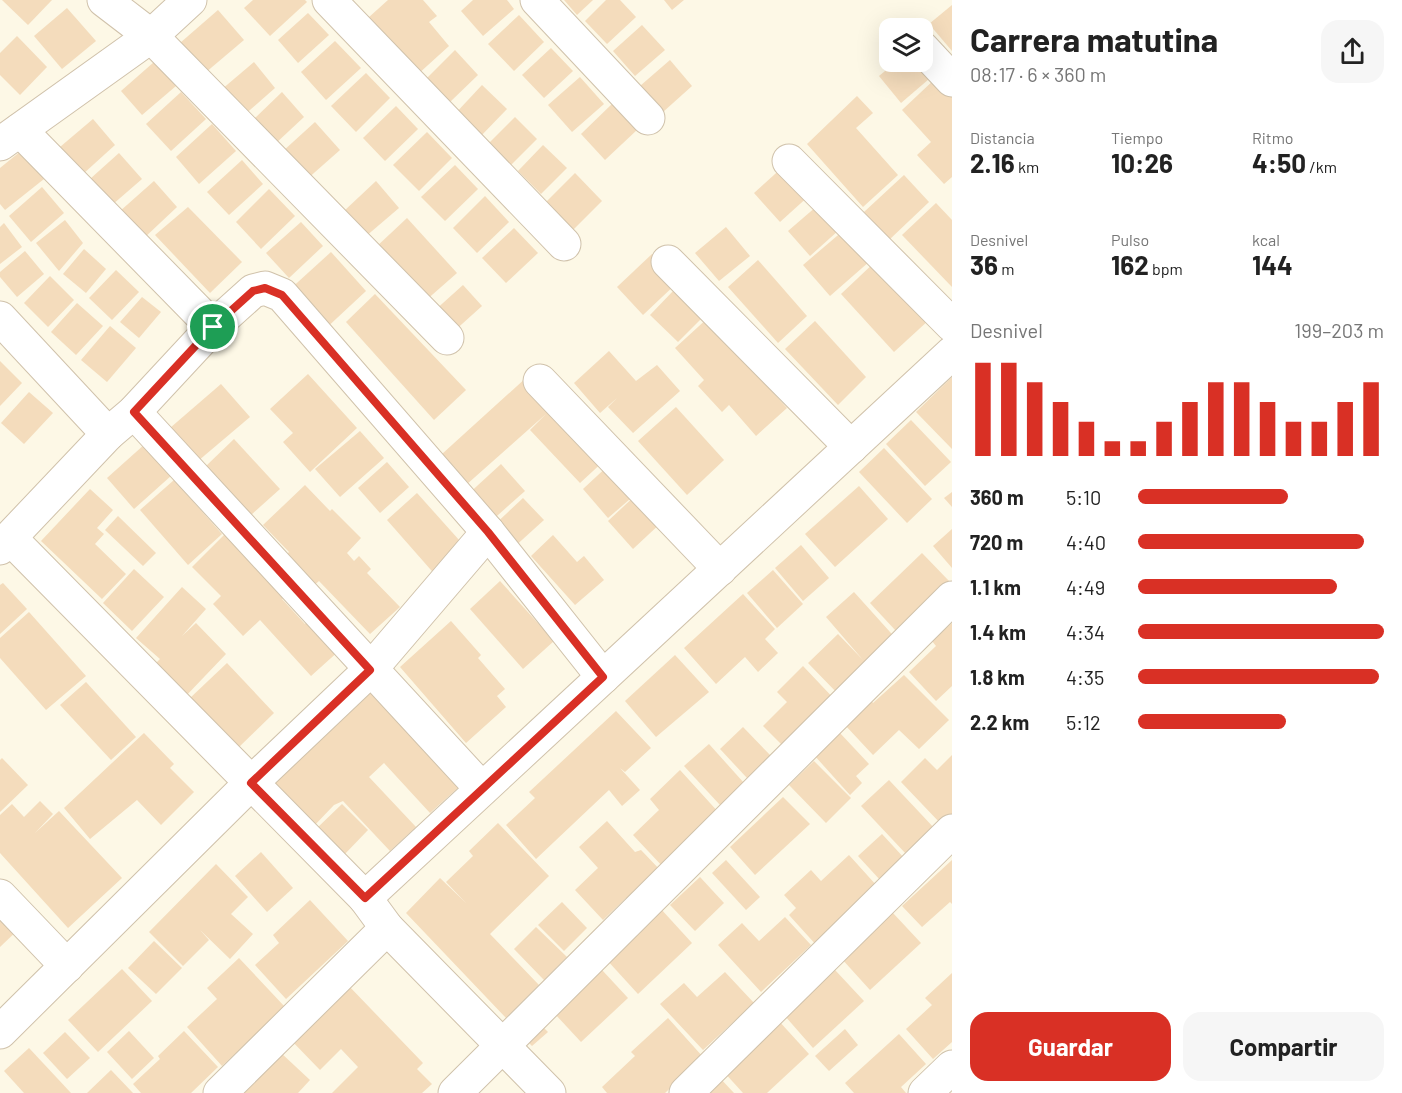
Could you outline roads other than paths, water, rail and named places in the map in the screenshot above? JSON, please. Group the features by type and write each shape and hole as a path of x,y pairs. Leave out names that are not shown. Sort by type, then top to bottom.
{"street":[{"path":"104,0 151,36 447,338"},
{"path":"151,36 154,0"},
{"path":"190,0 151,36 10,137 213,327"},
{"path":"329,0 564,244"},
{"path":"537,0 648,118"},
{"path":"933,60 952,80"},
{"path":"789,161 952,325"},
{"path":"668,262 850,447"},
{"path":"549,1093 387,928 365,898 251,783 5,543 108,434 134,412 213,327 253,291 265,288 282,295 488,532 603,677"},
{"path":"0,318 108,434"},
{"path":"365,898 952,353"},
{"path":"540,381 720,568"},
{"path":"134,412 482,789"},
{"path":"0,1032 251,783 370,670 488,532"},
{"path":"455,1093 952,598"},
{"path":"686,1093 952,831"},
{"path":"0,896 67,966"},
{"path":"220,1093 387,928"},
{"path":"925,1093 952,1067"}]}
